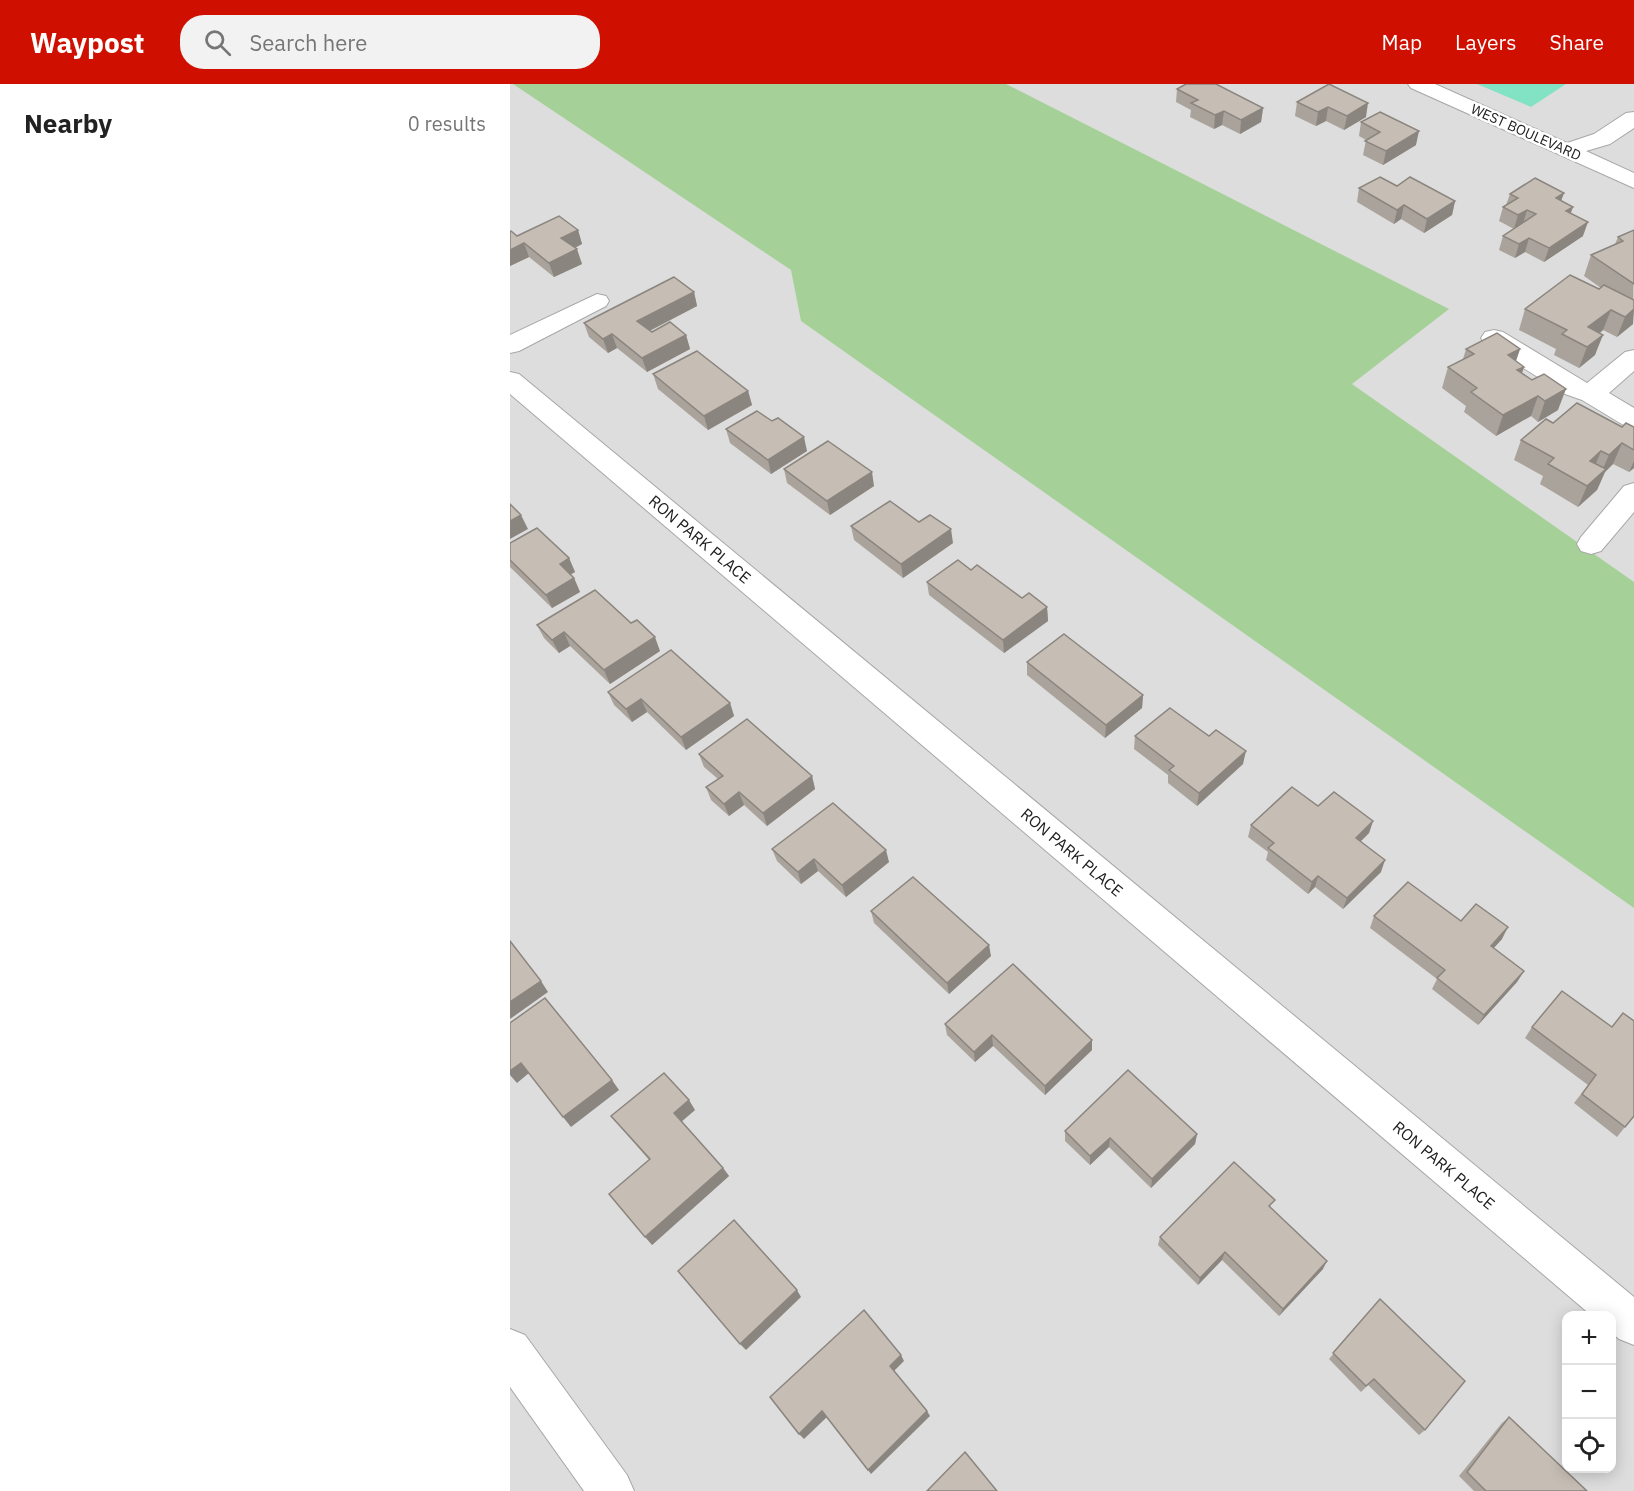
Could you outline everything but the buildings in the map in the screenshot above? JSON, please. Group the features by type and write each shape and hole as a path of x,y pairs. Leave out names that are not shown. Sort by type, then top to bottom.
{"street":[{"name":"WEST BOULEVARD","path":"1418,84 1634,181"},
{"path":"1566,150 1602,139 1634,118"},
{"path":"1610,134 1634,139"},
{"path":"510,345 597,301"},
{"path":"1494,338 1574,388 1591,394 1634,420"},
{"path":"1591,394 1634,358"},
{"name":"RON PARK PLACE","path":"510,380 1634,1324"},
{"path":"1591,544 1634,493"},
{"path":"510,1350 611,1491"}],"shaded area":[{"path":"510,84 1634,84 1634,1491 510,1491"}],"green space":[{"path":"513,84 1006,84 1449,309 1352,384 1634,582 1634,908 801,321 791,270"},
{"path":"1477,84 1566,84 1531,107"}]}
